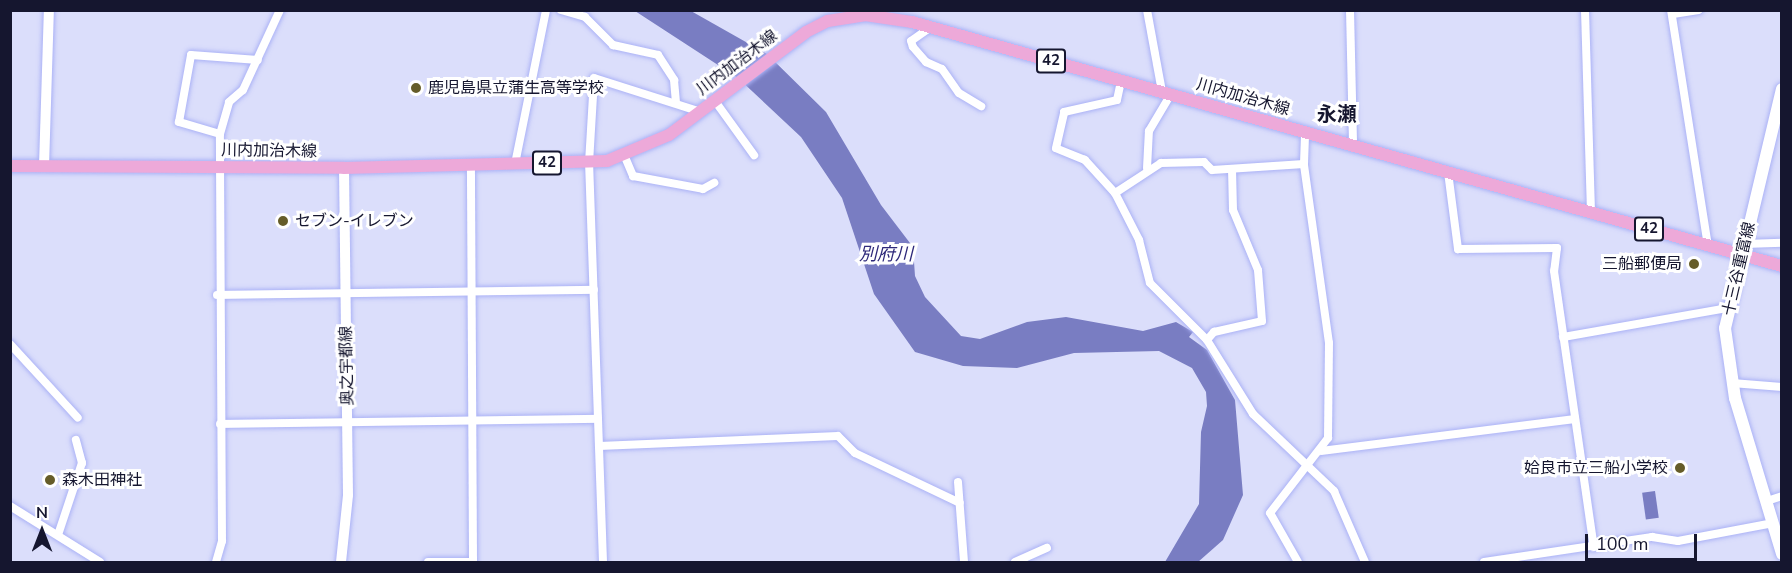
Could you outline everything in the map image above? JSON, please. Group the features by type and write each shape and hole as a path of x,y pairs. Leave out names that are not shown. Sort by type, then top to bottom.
{"main road":[{"name":"川内加治木線","path":"10,166 344,168 589,163 625,157 701,112 806,32 846,16 911,16 931,27 1708,246 1743,249 1782,266"},
{"name":"十三谷重富線","path":"1782,89 1728,308 1732,384 1782,554"}],"street":[{"path":"44,166 49,10"},
{"path":"216,562 222,541 217,295 220,134 229,102 243,90 280,10"},
{"path":"516,164 546,10"},
{"path":"561,10 585,17 613,45 658,56 674,80 676,101"},
{"path":"1147,10 1166,93 1149,131 1144,154 1148,168"},
{"path":"1350,10 1353,145"},
{"path":"1585,10 1591,212"},
{"path":"1698,10 1672,12 1708,246"},
{"path":"931,27 911,41 913,47 926,62 942,69 958,93 981,106"},
{"path":"220,134 179,122 191,55 258,60"},
{"path":"603,562 589,163 594,78 676,101 701,112"},
{"path":"1121,81 1117,100 1064,112 1056,148 1085,160 1115,193 1139,240 1150,283 1207,340 1253,414 1334,491 1365,562"},
{"path":"715,101 754,155"},
{"path":"1299,562 1270,513 1307,464 1321,451 1328,438 1329,343 1304,164 1305,132"},
{"path":"625,157 633,176 703,189 714,183"},
{"path":"1115,193 1139,181 1148,168 1204,162 1212,170 1304,164"},
{"path":"428,562 473,562 471,164"},
{"name":"奥之宇都線","path":"341,562 347,424 344,168"},
{"path":"1207,340 1214,332 1262,321 1258,270 1233,210 1232,170"},
{"path":"1448,172 1458,249 1557,248 1554,271 1594,547"},
{"path":"1743,249 1782,243"},
{"path":"217,295 594,290"},
{"path":"1563,337 1728,308"},
{"path":"10,344 78,418"},
{"path":"1732,384 1782,387"},
{"path":"220,424 598,419"},
{"path":"1321,451 1575,419"},
{"path":"599,446 838,436 855,453 960,503"},
{"path":"58,535 82,463 76,440"},
{"path":"958,482 964,562"},
{"path":"1767,501 1782,496"},
{"path":"10,506 58,535 89,560 100,562"},
{"path":"1484,562 1652,537 1678,541 1773,523"},
{"path":"1015,562 1047,548"}],"water":[{"name":"別府川","path":"635,11 691,11 767,54 826,112 881,205 913,247 915,276 925,297 961,336 980,339 1027,322 1066,317 1143,331 1176,322 1193,332 1189,337 1207,350 1235,400 1243,495 1223,540 1198,562 1165,562 1199,504 1201,432 1207,406 1206,392 1192,368 1159,351 1074,353 1017,368 963,366 915,352 874,294 842,198 801,137 738,78"},
{"path":"1655,491 1659,518 1646,520 1642,493"}],"place":[{"name":"鹿児島県立蒲生高等学校","path":"416,88"},
{"name":"セブン-イレブン","path":"283,221"},
{"name":"三船郵便局","path":"1694,264"},
{"name":"姶良市立三船小学校","path":"1680,468"},
{"name":"森木田神社","path":"50,480"}],"district":[{"name":"永瀬","path":"1337,114"}]}
